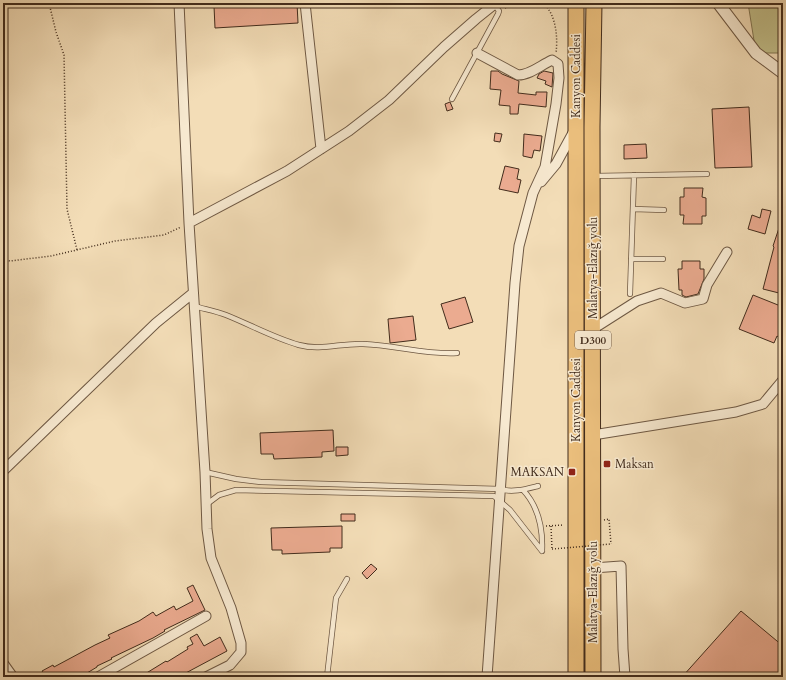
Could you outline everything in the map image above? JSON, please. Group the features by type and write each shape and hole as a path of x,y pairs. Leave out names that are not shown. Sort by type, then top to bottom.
{"highway":[{"name":"Kanyon Caddesi","path":"576,3 576,677"},
{"name":"Malatya-Elazığ yolu","path":"593,677 592,176 594,3"}],"street":[{"path":"179,3 189,223 205,472 207,529 211,558 231,608 241,643 241,652 230,665 206,677"},
{"path":"305,3 321,149"},
{"path":"718,3 756,53 783,73"},
{"path":"189,223 288,171 349,131 389,100 444,46 494,6"},
{"path":"476,53 518,75 526,74 542,64 552,60 558,64 559,78 545,168 532,193 519,246 515,283 487,677"},
{"path":"532,193 556,164 576,129"},
{"path":"593,329 637,301 661,293 685,303 702,299 707,285 727,252"},
{"path":"3,471 156,323 193,293"},
{"path":"593,435 736,412 762,404 783,380"},
{"path":"593,568 621,566 625,677"},
{"path":"98,677 206,616"},
{"path":"3,663 13,677"}],"lane":[{"path":"452,99 476,53 494,6"},
{"path":"592,176 707,174"},
{"path":"630,294 634,175"},
{"path":"633,209 664,210"},
{"path":"631,260 663,259"},
{"path":"194,306 225,314 262,331 308,347 317,348 362,344 414,349 437,354 457,353"},
{"path":"205,472 236,480 261,482 504,491 523,490 538,486"},
{"path":"206,504 219,495 236,490 494,496 510,510 542,551 540,527 533,503 523,490"},
{"path":"327,677 336,598 347,579"}],"path":[{"path":"49,3 56,32 64,55 67,208 77,250"},
{"path":"494,6 516,3"},
{"path":"543,3 556,26 556,51 552,60"},
{"path":"3,259 10,261 51,256 115,241 164,235 189,223"},
{"path":"551,526 552,549 611,544 609,519"},
{"path":"540,527 576,524"}],"shaded area":[{"path":"748,3 783,3 783,53 756,53"}],"building":[{"path":"259,3 297,3 298,23 215,28 214,6"},
{"path":"491,71 498,71 519,81 518,93 536,95 536,92 547,92 546,107 519,104 518,114 510,114 510,106 499,105 501,90 490,89"},
{"path":"544,71 553,73 552,87 545,84 546,81 537,78 539,74"},
{"path":"450,102 453,109 447,111 445,104"},
{"path":"749,107 752,167 715,168 712,109"},
{"path":"495,133 502,134 500,142 494,141"},
{"path":"524,134 542,136 540,151 534,150 532,158 523,156"},
{"path":"646,144 647,158 624,159 624,145"},
{"path":"505,166 519,169 517,179 521,180 518,193 499,189"},
{"path":"684,188 703,188 702,197 706,198 706,216 702,216 702,224 683,224 684,215 680,215 680,197 684,197"},
{"path":"762,209 771,211 765,234 748,229 752,215 760,218"},
{"path":"782,219 783,294 763,289 774,247 773,246"},
{"path":"682,261 700,261 700,269 704,269 704,279 698,294 686,297 682,295 682,290 679,290 678,269 682,269"},
{"path":"753,295 783,307 783,329 780,338 777,336 774,343 739,329"},
{"path":"465,297 473,322 449,329 441,304"},
{"path":"413,316 416,340 390,343 388,319"},
{"path":"333,430 334,451 322,452 322,457 274,459 273,454 261,454 260,433"},
{"path":"336,447 348,447 348,455 336,456"},
{"path":"341,514 355,514 355,521 341,521"},
{"path":"342,526 342,548 330,548 330,552 282,554 282,550 272,550 271,528"},
{"path":"371,564 377,569 367,579 362,573"},
{"path":"193,585 205,610 164,630 165,631 153,638 111,658 112,659 97,666 87,673 76,677 46,677 42,671 53,665 54,667 110,638 108,635 139,621 153,612 156,616 174,606 176,610 193,601 187,588"},
{"path":"741,611 783,646 783,677 682,677"},
{"path":"197,634 204,646 220,637 227,651 182,675 181,673 175,677 140,677 188,649 187,647 193,644 190,638"}],"place":[{"name":"Maksan","path":"607,464"},
{"name":"MAKSAN","path":"572,472"}]}
